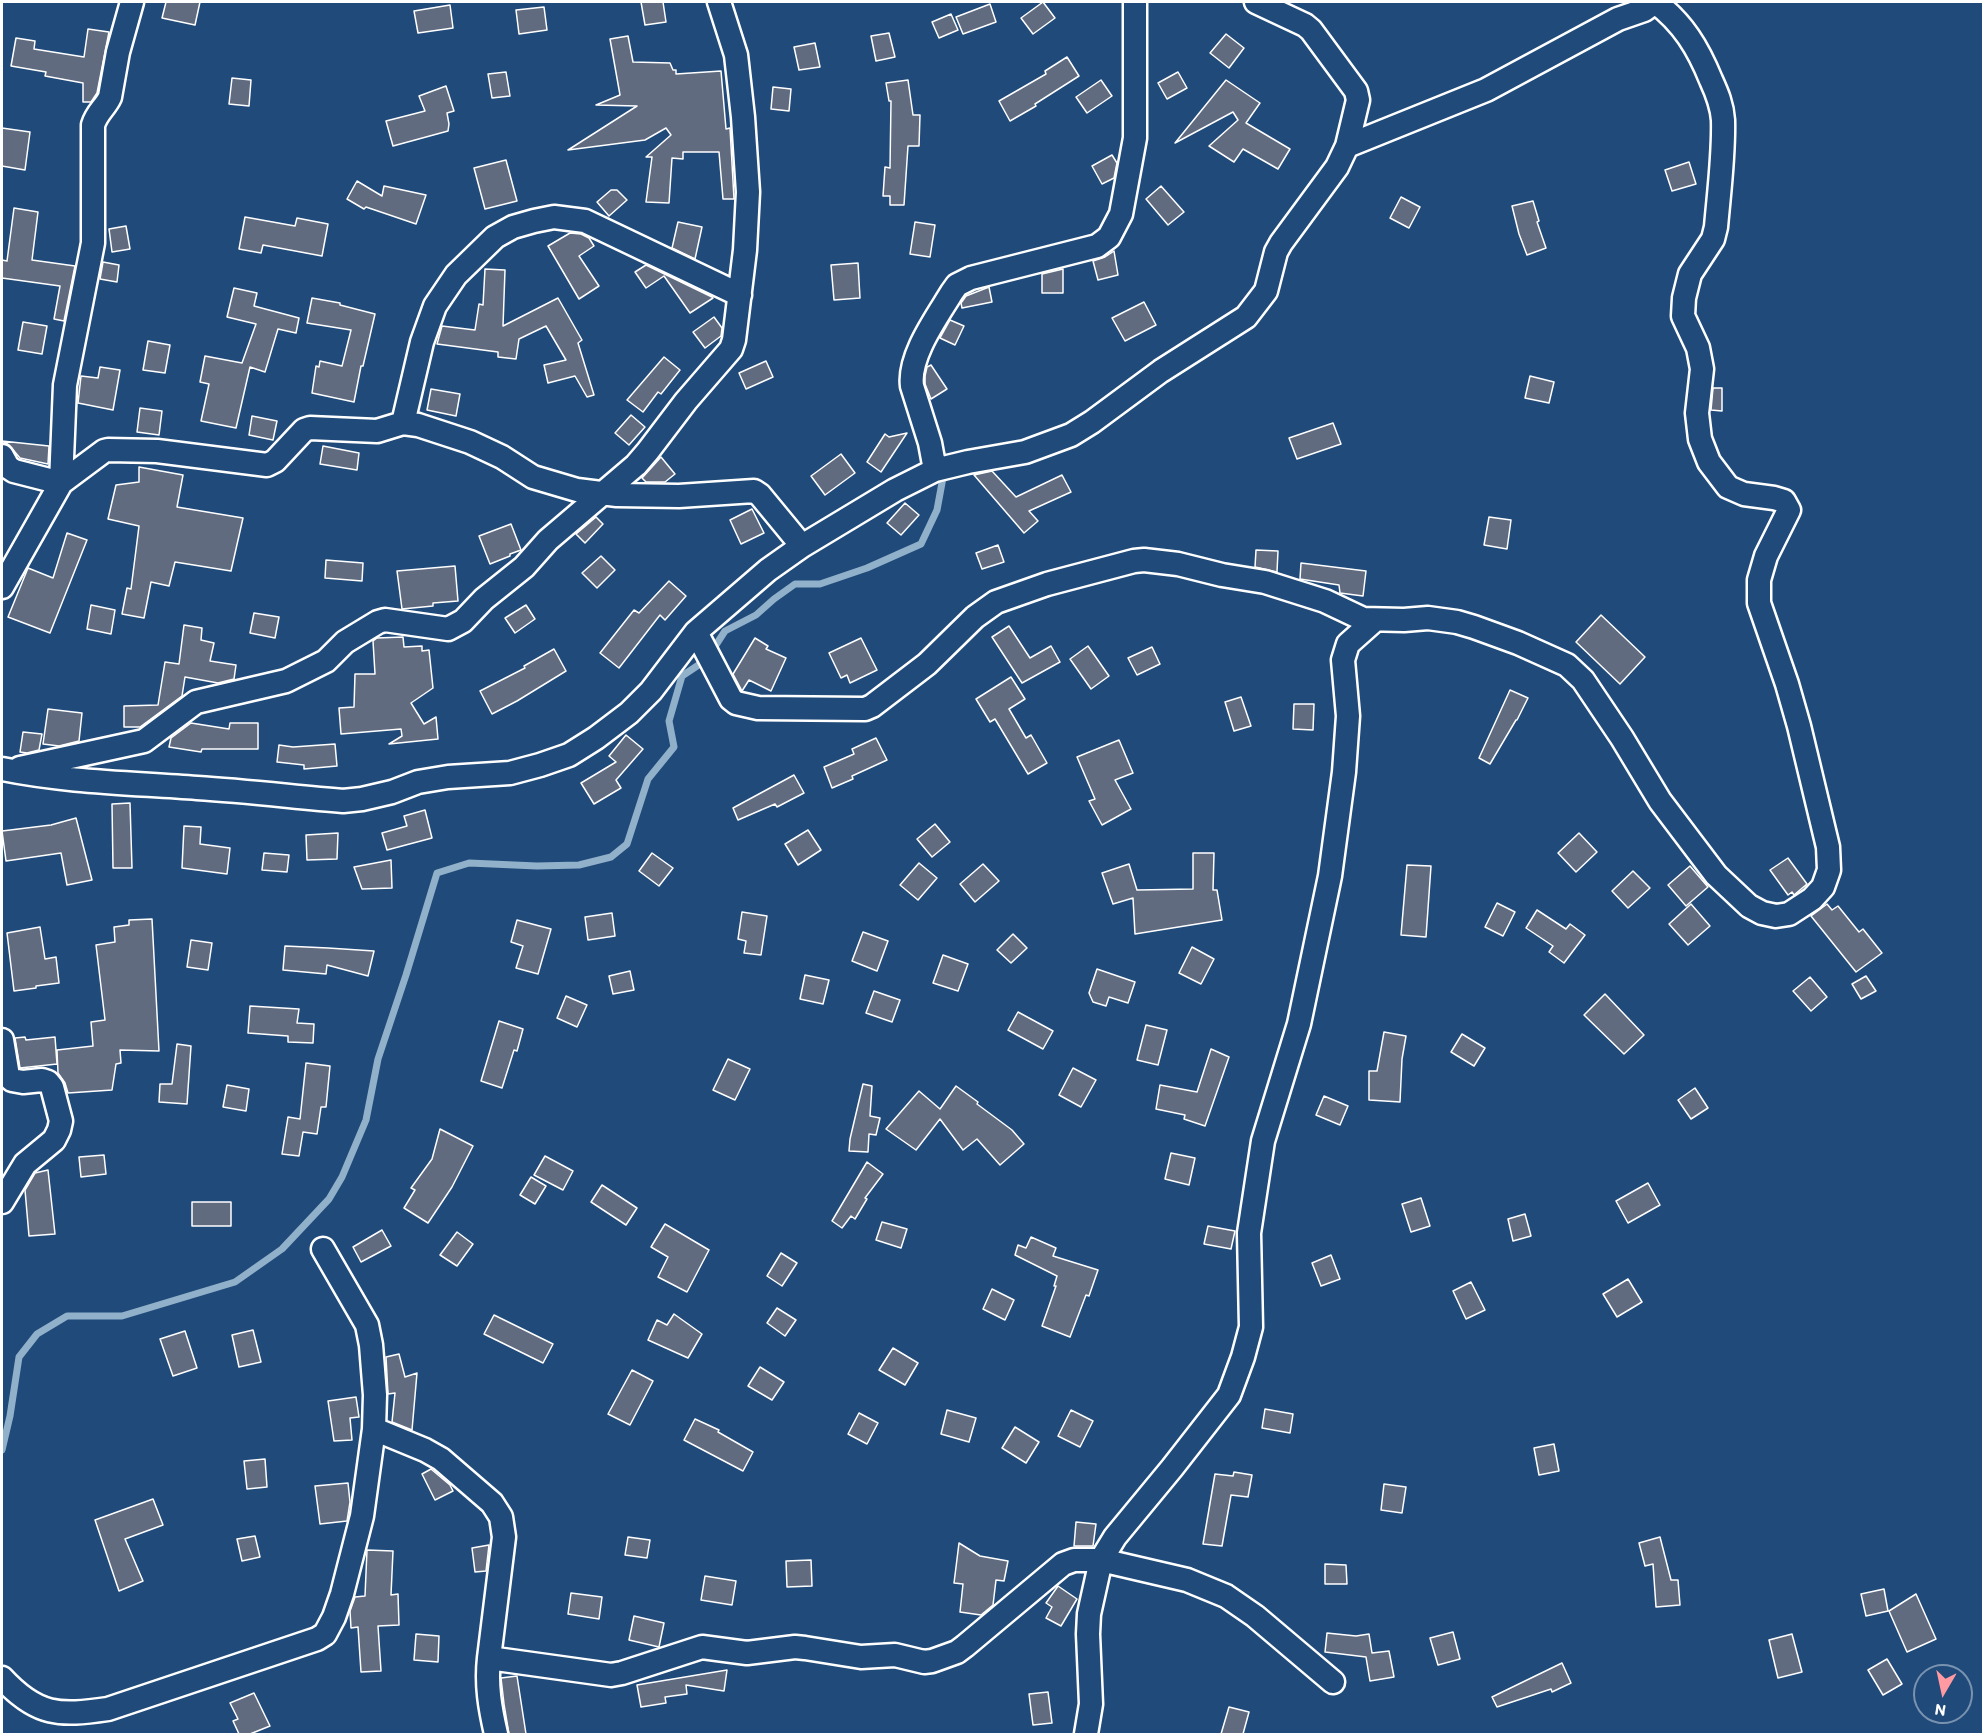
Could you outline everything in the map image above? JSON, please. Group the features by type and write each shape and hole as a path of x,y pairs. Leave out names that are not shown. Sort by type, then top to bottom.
{"street":[{"path":"61,483 65,385 93,243 93,125 97,114 107,104 110,97 118,52 132,2"},
{"path":"6,770 144,741 196,702 276,684 321,664 345,642 378,622 385,620 448,629 456,625 524,567 548,540 636,465 686,401 731,349 734,340 748,208 743,117 736,55 719,2"},
{"path":"935,470 930,443 910,376 920,347 957,285 971,278 1097,246 1109,237 1120,214 1135,138 1135,2"},
{"path":"6,770 77,781 199,788 343,801 362,799 447,777 510,773 569,754 596,738 629,713 651,691 696,632 768,570 802,546 895,490 935,470 1025,452 1071,435 1161,371 1246,317 1266,291 1276,252 1281,243 1337,167 1347,146 1358,100 1356,91 1311,30 1256,2"},
{"path":"696,632 731,699 736,702 758,708 855,710 872,706 927,664 975,617 996,602 1047,584 1134,561 1167,562 1222,575 1259,580 1325,602 1363,619 1428,618 1457,622 1518,643 1567,665 1583,680 1660,801 1716,875 1749,906 1762,913 1776,916 1789,914 1812,899 1823,887 1829,870 1828,846 1796,715 1759,603 1759,580 1766,556 1789,510 1784,501 1744,494 1728,487 1709,462 1700,439 1697,413 1702,369 1698,348 1683,316 1684,298 1690,274 1713,239 1716,227 1723,120 1720,102 1701,55 1671,14 1655,2 1644,10 1618,19 1486,90 1347,146"},
{"path":"404,423 422,342 435,306 456,275 495,237 513,227 534,220 554,218 573,218 585,221 740,296"},
{"path":"2,587 61,483 99,454 108,450 157,451 267,465 275,460 304,430 310,428 377,430 404,423 418,425 470,442 502,457 533,477 578,490 617,495 679,496 754,491 760,495 802,546"},
{"path":"2,456 8,467 14,471 61,483"},
{"path":"1086,1734 1091,1704 1088,1624 1101,1560 1114,1537 1228,1395 1243,1357 1251,1327 1249,1233 1263,1141 1299,1024 1330,876 1344,772 1348,716 1343,660 1348,644 1375,620"},
{"path":"2,1040 8,1076 12,1080 23,1082 42,1080 48,1082 52,1087 61,1121 54,1140 25,1164 2,1202"},
{"path":"2,1678 14,1691 39,1709 74,1714 119,1706 317,1639 325,1634 342,1594 362,1516 374,1430 375,1395 367,1325 323,1249"},
{"path":"374,1430 425,1450 441,1460 492,1503 501,1517 504,1537 486,1680 496,1734"},
{"path":"489,1658 611,1675 702,1647 747,1653 795,1647 861,1658 895,1655 924,1662 932,1661 957,1652 1063,1564 1074,1560 1101,1560 1187,1580 1227,1596 1255,1616 1333,1682"}],"building":[{"path":"166,2 200,2 195,25 162,18"},
{"path":"641,2 663,2 666,22 645,25"},
{"path":"1043,2 1055,18 1033,34 1021,18"},
{"path":"990,4 996,22 963,34 956,17"},
{"path":"450,5 453,28 418,33 414,11"},
{"path":"544,7 547,30 519,34 516,10"},
{"path":"951,14 958,30 939,38 932,22"},
{"path":"88,29 109,32 97,93 91,102 83,102 83,83 45,76 46,72 11,66 16,38 35,41 34,49 84,57"},
{"path":"889,33 895,57 876,61 871,36"},
{"path":"1226,34 1244,48 1229,68 1210,53"},
{"path":"628,36 633,62 670,63 673,70 676,70 676,74 721,71 726,129 730,128 734,199 723,199 719,152 683,152 683,159 672,158 669,203 646,202 652,157 646,157 671,135 666,128 645,140 568,150 637,106 596,105 620,95 610,39"},
{"path":"815,43 820,67 799,70 794,47"},
{"path":"1067,57 1079,76 1010,121 999,101 1046,74 1045,71"},
{"path":"506,72 510,96 492,98 488,74"},
{"path":"1178,72 1187,88 1167,99 1158,83"},
{"path":"232,78 251,80 249,106 229,104"},
{"path":"908,80 913,115 920,115 919,146 908,146 904,205 890,205 890,196 883,196 885,167 890,168 891,101 889,101 886,83"},
{"path":"1101,80 1112,96 1087,113 1076,97"},
{"path":"1226,80 1260,103 1246,123 1290,149 1278,169 1243,149 1234,162 1209,146 1238,120 1233,112 1175,143"},
{"path":"446,86 454,111 447,113 448,131 393,146 386,121 425,111 419,96"},
{"path":"773,87 791,89 789,111 771,109"},
{"path":"2,128 30,132 25,170 2,166"},
{"path":"1112,155 1117,163 1114,178 1102,184 1092,166"},
{"path":"506,160 517,201 485,209 474,168"},
{"path":"1689,162 1696,184 1672,191 1665,170"},
{"path":"357,181 382,196 384,186 426,195 416,224 366,207 364,209 347,199"},
{"path":"1161,186 1184,212 1168,225 1146,199"},
{"path":"611,190 617,190 627,200 609,216 597,202"},
{"path":"1401,197 1420,207 1409,228 1390,218"},
{"path":"1533,201 1546,248 1527,255 1512,206"},
{"path":"14,208 38,212 32,260 75,266 64,321 54,319 60,286 2,278 2,260 7,261"},
{"path":"245,217 295,226 297,218 328,224 322,256 263,245 261,253 239,249"},
{"path":"678,222 702,227 695,259 672,248"},
{"path":"915,222 935,225 930,257 910,254"},
{"path":"126,226 130,249 112,252 109,229"},
{"path":"570,233 581,234 589,238 594,246 579,256 599,286 579,299 548,246"},
{"path":"1114,251 1118,275 1098,280 1093,261"},
{"path":"103,262 119,265 117,282 100,279"},
{"path":"858,263 860,298 834,300 831,265"},
{"path":"646,265 713,298 690,313 664,276 646,288 635,272"},
{"path":"485,269 505,270 503,326 558,298 582,340 578,343 594,395 587,397 575,376 548,383 544,365 566,360 546,326 519,339 516,359 498,357 498,352 437,344 442,326 475,330 479,304 483,305"},
{"path":"1063,269 1063,293 1042,293 1042,274"},
{"path":"989,287 992,302 962,308 961,303 966,296"},
{"path":"234,288 257,293 254,306 299,318 296,333 278,329 265,372 250,367 236,428 201,421 209,384 200,382 205,356 242,363 256,324 227,317"},
{"path":"312,298 340,303 340,305 375,314 354,402 312,393 316,366 319,367 320,361 342,366 351,330 307,323"},
{"path":"1144,302 1156,325 1125,341 1112,318"},
{"path":"714,317 722,328 721,336 705,348 693,332"},
{"path":"950,320 964,326 955,345 940,338"},
{"path":"23,322 47,326 42,354 18,350"},
{"path":"148,341 170,345 165,373 143,370"},
{"path":"664,357 680,370 661,394 658,392 643,412 627,400"},
{"path":"766,361 773,377 746,389 739,373"},
{"path":"931,365 947,389 931,399 925,384 925,376 927,367"},
{"path":"100,367 120,370 113,410 78,403 81,376 98,378"},
{"path":"1530,376 1554,382 1549,403 1525,398"},
{"path":"1713,388 1722,388 1722,411 1711,410"},
{"path":"431,389 460,394 456,416 427,410"},
{"path":"140,408 162,411 159,435 137,432"},
{"path":"631,415 645,427 629,445 615,433"},
{"path":"252,416 277,421 273,440 249,435"},
{"path":"1333,423 1341,444 1297,459 1289,438"},
{"path":"907,433 881,472 867,462 885,434 889,437"},
{"path":"2,441 49,446 48,464 20,458 9,445"},
{"path":"323,446 359,453 357,470 320,464"},
{"path":"841,454 855,473 825,495 811,476"},
{"path":"661,457 675,474 665,482 646,482 642,478"},
{"path":"139,467 183,475 177,507 243,518 231,571 175,562 169,586 151,582 144,618 122,614 127,588 131,589 139,526 108,519 116,485 139,482"},
{"path":"992,471 1016,497 1062,475 1071,492 1029,511 1038,521 1024,533 974,475"},
{"path":"905,503 919,515 901,535 887,523"},
{"path":"752,509 764,533 741,544 730,520"},
{"path":"596,517 603,524 585,543 576,534"},
{"path":"1489,517 1511,520 1507,549 1484,545"},
{"path":"511,524 521,550 490,564 479,536"},
{"path":"67,533 87,540 50,633 8,617 28,568 53,578"},
{"path":"998,545 1004,562 982,569 976,553"},
{"path":"1256,550 1278,551 1277,572 1255,567"},
{"path":"601,556 615,570 597,588 582,573"},
{"path":"326,560 363,563 362,581 325,578"},
{"path":"1301,563 1366,571 1363,596 1340,593 1339,585 1300,579"},
{"path":"455,566 458,601 402,609 397,571"},
{"path":"669,581 686,596 665,620 660,615 619,668 600,653 634,610 639,613"},
{"path":"91,605 115,610 111,634 87,629"},
{"path":"526,605 535,619 515,633 505,618"},
{"path":"254,613 279,617 275,638 250,633"},
{"path":"1601,615 1645,657 1620,684 1576,642"},
{"path":"184,625 202,628 201,640 214,643 210,661 236,665 234,679 218,683 185,677 182,696 140,727 124,727 124,706 158,705 165,662 179,664"},
{"path":"1009,626 1030,658 1051,646 1060,662 1022,683 992,637"},
{"path":"403,637 404,647 422,646 422,651 429,650 433,688 411,703 424,724 436,717 438,739 389,744 402,736 401,729 341,734 339,708 354,707 355,674 375,674 373,641 377,638"},
{"path":"755,638 768,646 766,649 786,658 771,691 749,680 742,691 733,674"},
{"path":"861,638 877,670 850,683 847,675 841,678 829,653"},
{"path":"1088,646 1109,676 1091,689 1070,659"},
{"path":"1152,647 1160,664 1137,675 1128,658"},
{"path":"554,649 566,671 492,714 480,691 525,668 524,666"},
{"path":"1011,677 1025,699 1009,709 1026,738 1031,735 1047,763 1028,774 995,719 990,722 976,699"},
{"path":"1510,690 1528,698 1490,764 1479,758"},
{"path":"1241,697 1251,726 1234,731 1225,702"},
{"path":"1294,704 1314,704 1313,730 1293,729"},
{"path":"48,709 82,713 79,741 59,746 43,744"},
{"path":"191,723 229,729 230,723 258,723 258,749 202,749 201,752 169,747 171,738"},
{"path":"23,732 42,734 39,750 20,752"},
{"path":"626,735 643,749 616,780 621,788 594,804 581,783 616,762 609,756"},
{"path":"876,738 887,760 832,788 824,767 854,754 852,749"},
{"path":"1119,740 1133,773 1115,780 1131,809 1102,825 1089,801 1095,799 1077,757"},
{"path":"335,744 337,766 304,769 304,765 277,762 279,745 293,747"},
{"path":"794,775 804,793 777,807 775,804 738,820 733,808"},
{"path":"130,803 132,868 113,868 112,804"},
{"path":"425,810 432,838 387,850 382,833 407,826 404,816"},
{"path":"76,818 92,880 67,885 61,853 6,861 2,831 51,825"},
{"path":"935,824 950,842 932,857 917,839"},
{"path":"184,826 201,827 200,844 230,848 227,874 182,868"},
{"path":"808,830 821,850 798,865 785,844"},
{"path":"338,833 337,859 307,860 306,835"},
{"path":"1579,833 1597,852 1576,872 1558,853"},
{"path":"264,853 289,855 287,872 262,870"},
{"path":"652,853 673,868 659,886 639,871"},
{"path":"1193,853 1214,853 1213,890 1217,890 1222,920 1135,934 1133,898 1113,904 1102,873 1129,864 1137,890 1193,889"},
{"path":"1788,858 1807,884 1794,895 1792,892 1788,895 1770,870"},
{"path":"391,860 392,888 362,889 354,867"},
{"path":"919,863 937,878 918,900 900,885"},
{"path":"983,864 999,881 975,902 960,884"},
{"path":"1407,865 1431,866 1426,937 1401,935"},
{"path":"1690,866 1708,887 1686,906 1668,885"},
{"path":"1633,871 1650,888 1628,908 1612,891"},
{"path":"1497,903 1515,912 1503,936 1485,927"},
{"path":"1691,904 1710,926 1688,945 1669,924"},
{"path":"1827,904 1832,910 1838,906 1859,932 1863,929 1882,953 1856,972 1811,916"},
{"path":"1537,910 1566,929 1570,924 1585,935 1564,963 1549,952 1553,946 1526,928"},
{"path":"742,912 767,916 761,955 744,953 746,941 738,939"},
{"path":"612,913 615,936 588,940 585,917"},
{"path":"152,919 159,1051 120,1050 121,1063 116,1064 112,1090 68,1093 58,1073 57,1050 93,1046 91,1022 105,1020 96,945 115,942 114,927 129,925 129,920"},
{"path":"517,920 551,929 538,974 516,968 523,946 511,942"},
{"path":"40,927 45,959 56,957 59,983 14,991 7,933"},
{"path":"863,932 888,941 877,971 852,961"},
{"path":"1013,934 1027,948 1011,963 997,950"},
{"path":"191,940 212,943 208,970 187,967"},
{"path":"285,946 374,951 368,976 327,965 326,974 283,970"},
{"path":"1192,947 1214,959 1201,984 1179,973"},
{"path":"943,955 968,964 958,991 933,983"},
{"path":"1097,969 1135,982 1128,1003 1109,997 1106,1006 1093,1002 1089,993"},
{"path":"630,971 634,990 613,994 609,976"},
{"path":"805,975 829,980 823,1004 800,999"},
{"path":"1866,976 1876,991 1861,999 1852,984"},
{"path":"1810,977 1827,997 1811,1011 1793,991"},
{"path":"874,991 900,1000 892,1022 866,1013"},
{"path":"1605,994 1644,1035 1624,1054 1584,1015"},
{"path":"566,996 587,1005 577,1027 557,1018"},
{"path":"250,1006 299,1009 297,1023 314,1024 313,1043 288,1042 288,1036 248,1033"},
{"path":"1018,1012 1053,1031 1043,1049 1008,1030"},
{"path":"499,1021 523,1029 502,1088 481,1081"},
{"path":"1146,1025 1167,1030 1158,1065 1137,1060"},
{"path":"1384,1032 1406,1036 1402,1059 1400,1102 1369,1100 1369,1071 1377,1071"},
{"path":"1462,1034 1485,1048 1474,1066 1451,1052"},
{"path":"25,1037 26,1040 55,1037 57,1064 20,1068 15,1038"},
{"path":"177,1044 191,1046 187,1104 159,1102 160,1084 172,1084"},
{"path":"1211,1049 1229,1057 1205,1126 1184,1119 1185,1115 1156,1109 1160,1085 1197,1092"},
{"path":"728,1059 750,1069 735,1100 713,1090"},
{"path":"306,1063 330,1066 326,1107 321,1107 317,1134 303,1132 299,1156 282,1154 288,1117 300,1119"},
{"path":"1073,1068 1096,1080 1081,1107 1059,1095"},
{"path":"863,1084 872,1086 870,1116 880,1118 876,1135 869,1134 868,1152 849,1151 850,1139"},
{"path":"227,1085 249,1089 246,1111 223,1107"},
{"path":"956,1086 1012,1130 1024,1144 1000,1165 977,1139 963,1150 940,1119 916,1150 886,1129 919,1091 940,1109"},
{"path":"1695,1088 1708,1108 1691,1119 1678,1100"},
{"path":"1324,1096 1348,1106 1340,1125 1316,1115"},
{"path":"440,1129 473,1146 452,1187 428,1223 404,1208 415,1190 411,1188 432,1159"},
{"path":"1171,1153 1195,1158 1189,1185 1165,1179"},
{"path":"104,1155 106,1174 81,1177 79,1157"},
{"path":"545,1156 573,1171 563,1190 534,1175"},
{"path":"867,1162 883,1174 865,1198 867,1199 855,1219 851,1216 842,1228 832,1221"},
{"path":"48,1170 55,1234 29,1236 25,1190 35,1173"},
{"path":"531,1177 546,1186 535,1204 520,1195"},
{"path":"1648,1183 1660,1205 1628,1223 1616,1201"},
{"path":"602,1185 637,1208 626,1225 591,1202"},
{"path":"1421,1198 1430,1226 1411,1232 1402,1204"},
{"path":"192,1202 231,1202 231,1226 192,1226"},
{"path":"1525,1214 1531,1236 1513,1241 1508,1219"},
{"path":"882,1222 907,1229 901,1248 876,1240"},
{"path":"665,1224 709,1250 687,1292 658,1277 668,1257 651,1247"},
{"path":"1208,1226 1235,1231 1231,1249 1204,1244"},
{"path":"382,1230 391,1246 361,1262 353,1247"},
{"path":"457,1232 473,1244 457,1266 440,1255"},
{"path":"1031,1237 1056,1248 1053,1256 1098,1270 1070,1337 1042,1326 1056,1286 1054,1286 1057,1276 1015,1255 1018,1245 1026,1248"},
{"path":"781,1253 797,1263 782,1286 767,1276"},
{"path":"1331,1255 1340,1279 1321,1286 1312,1263"},
{"path":"1628,1279 1642,1302 1617,1317 1603,1294"},
{"path":"1471,1282 1485,1310 1466,1319 1453,1291"},
{"path":"992,1289 1014,1300 1005,1320 983,1309"},
{"path":"777,1308 796,1320 785,1336 767,1323"},
{"path":"674,1314 702,1334 688,1358 648,1340 657,1320 667,1325"},
{"path":"494,1315 553,1344 543,1363 484,1334"},
{"path":"253,1330 261,1362 239,1367 232,1335"},
{"path":"185,1331 197,1368 173,1376 160,1339"},
{"path":"893,1348 918,1363 905,1385 879,1370"},
{"path":"399,1354 405,1377 417,1373 412,1430 392,1422 395,1393 388,1394 386,1357"},
{"path":"760,1367 784,1382 772,1400 748,1386"},
{"path":"632,1370 653,1381 630,1425 608,1414"},
{"path":"356,1397 359,1417 350,1418 352,1440 334,1441 328,1401"},
{"path":"1265,1409 1293,1414 1290,1433 1262,1428"},
{"path":"947,1410 976,1418 969,1442 941,1434"},
{"path":"1071,1410 1093,1421 1080,1447 1058,1436"},
{"path":"859,1413 878,1423 867,1444 848,1434"},
{"path":"695,1419 719,1430 718,1432 753,1452 743,1471 684,1440"},
{"path":"1015,1427 1039,1442 1026,1463 1002,1448"},
{"path":"1554,1444 1559,1471 1539,1475 1534,1448"},
{"path":"265,1459 267,1487 247,1489 244,1461"},
{"path":"431,1469 450,1485 453,1491 435,1500 422,1474"},
{"path":"1234,1472 1252,1475 1248,1497 1231,1495 1222,1546 1203,1544 1215,1474 1233,1476"},
{"path":"348,1483 350,1502 347,1521 320,1524 315,1486"},
{"path":"1384,1484 1406,1487 1402,1513 1381,1510"},
{"path":"153,1499 163,1525 125,1539 143,1581 119,1591 95,1520"},
{"path":"1076,1522 1096,1524 1093,1546 1074,1546"},
{"path":"255,1536 260,1557 242,1561 237,1539"},
{"path":"628,1537 650,1540 647,1558 625,1555"},
{"path":"1660,1537 1671,1580 1678,1580 1680,1605 1656,1607 1653,1564 1645,1566 1639,1543"},
{"path":"959,1543 980,1556 1008,1561 1004,1581 996,1580 993,1605 981,1615 960,1612 963,1584 954,1583"},
{"path":"489,1545 486,1571 475,1572 472,1548"},
{"path":"367,1550 393,1551 391,1595 398,1594 399,1625 378,1626 381,1671 361,1672 358,1627 351,1628 350,1611 355,1597 365,1596"},
{"path":"811,1560 812,1586 787,1587 786,1561"},
{"path":"1325,1564 1346,1565 1347,1584 1325,1584"},
{"path":"705,1576 736,1581 732,1605 701,1600"},
{"path":"1058,1586 1077,1599 1061,1626 1046,1618 1052,1607 1046,1603"},
{"path":"1884,1589 1888,1611 1866,1616 1861,1594"},
{"path":"571,1593 602,1597 599,1619 568,1614"},
{"path":"1916,1594 1936,1639 1907,1652 1889,1611"},
{"path":"634,1616 664,1623 659,1647 629,1640"},
{"path":"1453,1632 1460,1659 1438,1665 1430,1638"},
{"path":"1327,1633 1356,1636 1369,1634 1372,1653 1389,1651 1394,1677 1370,1681 1366,1657 1325,1652"},
{"path":"416,1634 439,1636 438,1662 414,1660"},
{"path":"1792,1634 1802,1672 1778,1678 1769,1640"},
{"path":"1887,1659 1902,1684 1883,1695 1868,1670"},
{"path":"1562,1663 1571,1683 1552,1692 1551,1689 1497,1707 1492,1697"},
{"path":"727,1670 724,1691 686,1685 687,1694 665,1697 666,1703 641,1707 637,1685"},
{"path":"517,1676 526,1734 509,1734 504,1704 501,1678"},
{"path":"1048,1692 1052,1723 1033,1725 1029,1694"},
{"path":"254,1693 270,1726 250,1734 239,1734 233,1721 238,1719 230,1703"},
{"path":"1229,1707 1249,1712 1243,1734 1221,1734"}],"waterway":[{"path":"712,651 725,631 756,615 795,584 820,584 867,568 921,544 937,510 944,472"},
{"path":"2,1450 19,1357 37,1334 67,1316 122,1316 235,1282 282,1249 329,1199 342,1177 366,1120 378,1059 437,873 469,863 579,865 611,857 627,844 648,779 674,747 669,721 682,676 706,660"}]}
